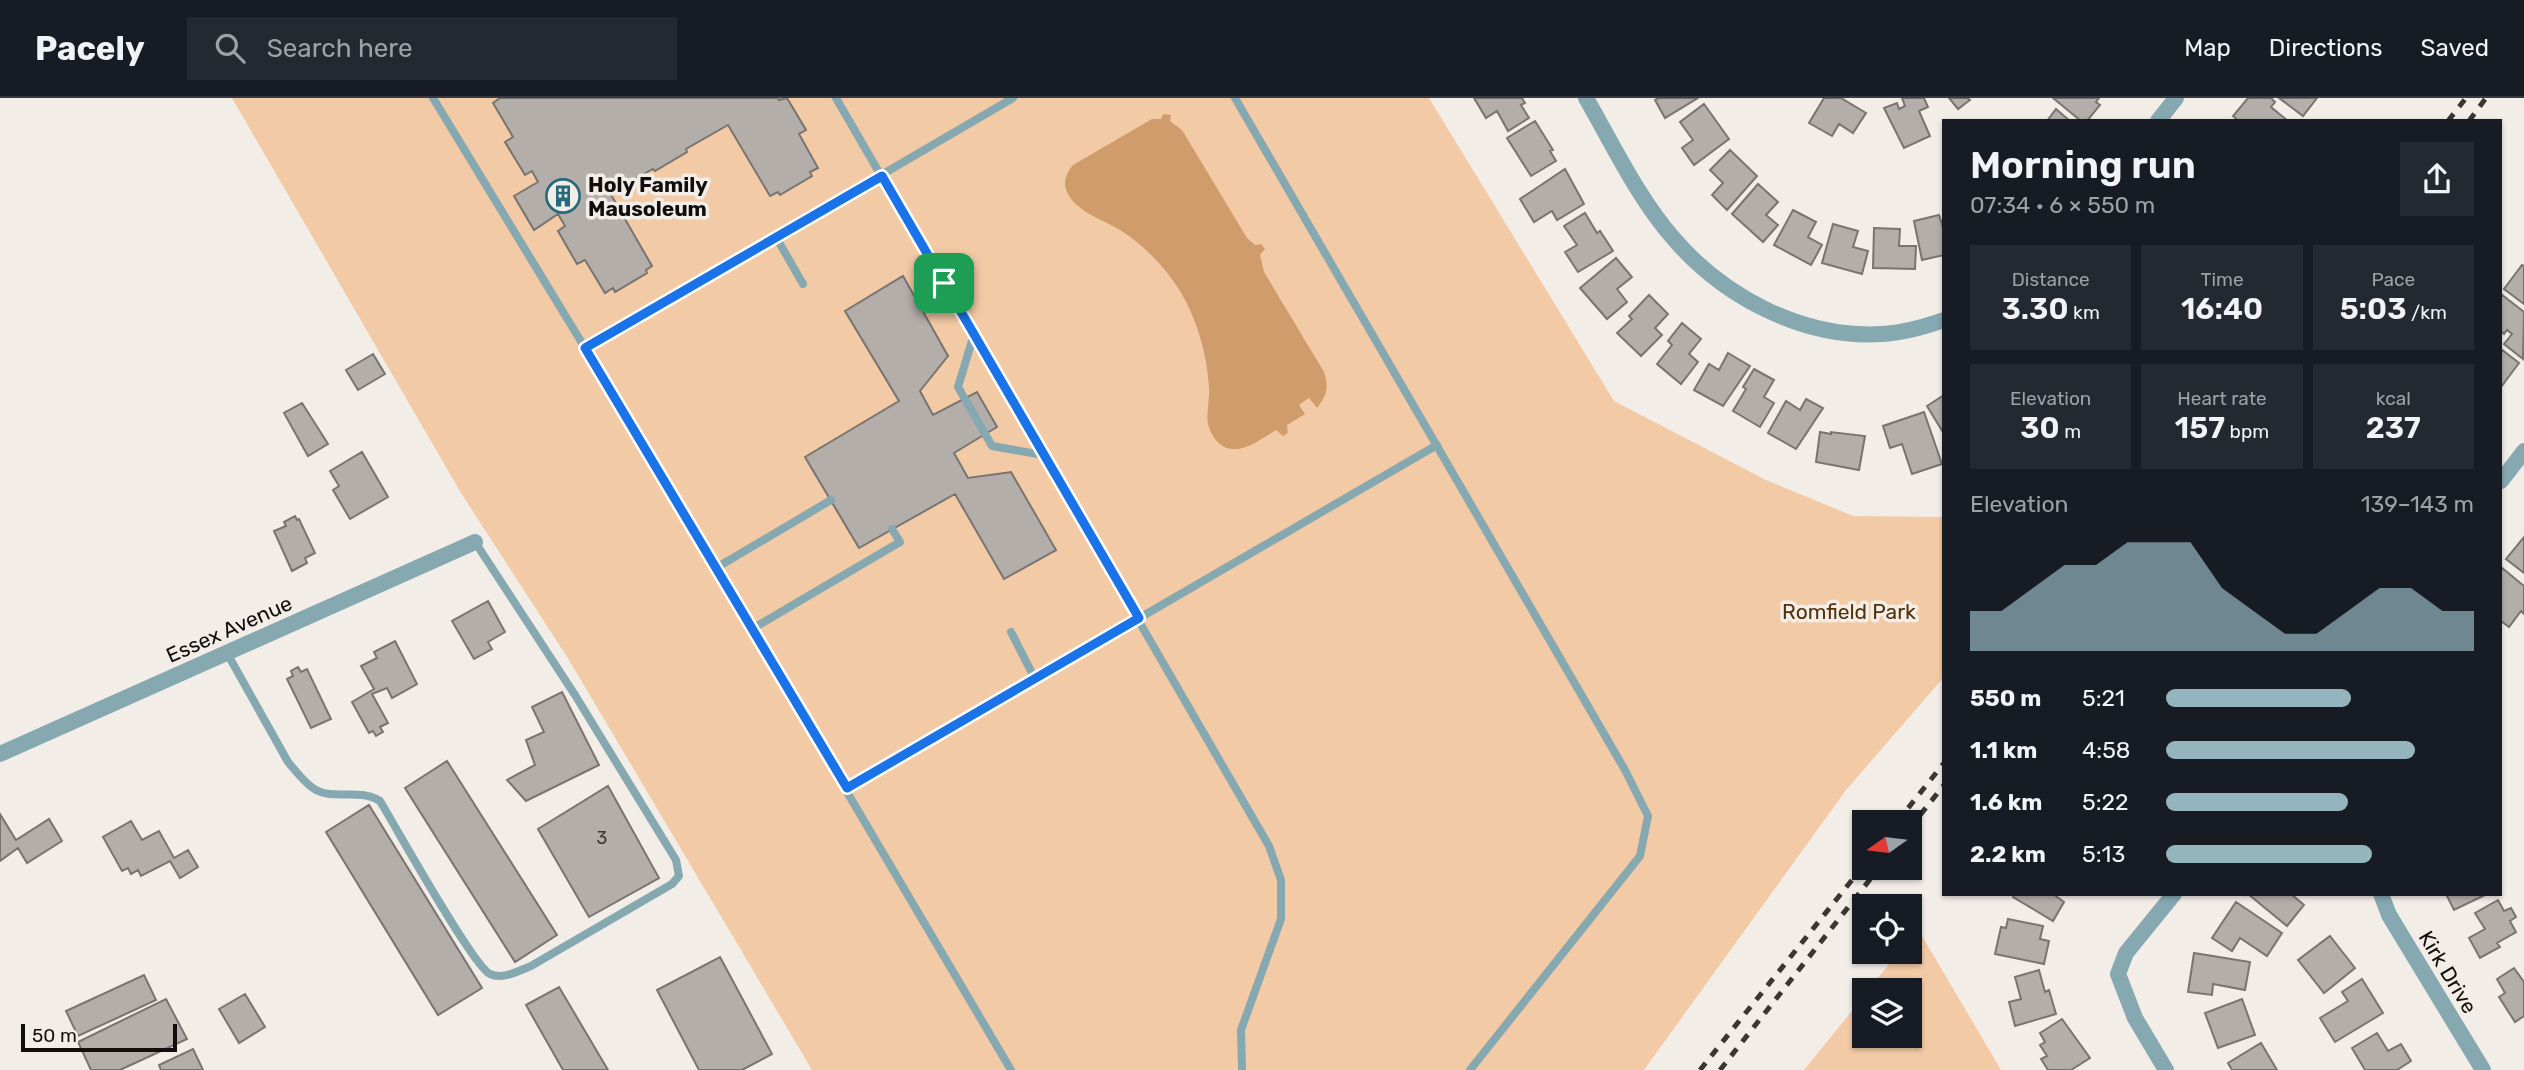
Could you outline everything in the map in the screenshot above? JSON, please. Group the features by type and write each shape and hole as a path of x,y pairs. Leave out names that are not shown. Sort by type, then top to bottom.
{"street":[{"path":"1586,98 1648,205 1697,264 1722,284 1781,316 1811,327 1881,335 1942,321"},
{"path":"2160,119 2176,98"},
{"path":"2502,480 2524,452"},
{"name":"Essex Avenue","path":"0,754 475,542"},
{"path":"2166,1070 2134,1018 2118,974 2126,953 2172,896"},
{"name":"Kirk Drive","path":"2382,896 2389,915 2483,1070"}],"lane":[{"path":"433,98 585,348 1012,1070"},
{"path":"836,98 1269,846 1281,880 1280,919 1241,1030 1242,1070"},
{"path":"585,348 1013,98"},
{"path":"1235,98 1625,769 1648,816 1640,856 1470,1070"},
{"path":"776,237 803,284"},
{"path":"974,334 958,387 992,446 1043,455"},
{"path":"847,788 1437,445"},
{"path":"716,568 831,500"},
{"path":"752,629 900,542 892,529"},
{"path":"227,653 288,762 299,774 316,790 370,795 380,801 466,944 485,970 491,975 507,975 531,966 672,884 679,876 676,859 575,695 475,542"},
{"path":"1010,632 1035,679"}],"green space":[{"name":"Romfield Park","path":"232,98 1429,98 1614,401 1766,480 1853,516 1942,517 1942,679 1846,790 1644,1070 812,1070 569,660 461,493"},
{"path":"1922,936 2001,1070 1804,1070 1852,1011 1852,1048 1922,1048 1922,978 1878,978 1889,964 1922,964"}],"shaded area":[{"path":"1163,114 1171,115 1170,121 1182,130 1247,238 1255,245 1261,244 1265,249 1260,255 1264,272 1324,372 1327,387 1317,408 1309,398 1299,405 1305,414 1287,425 1288,433 1283,436 1276,430 1239,449 1224,447 1217,441 1208,424 1209,387 1206,362 1196,325 1180,291 1168,273 1146,250 1120,230 1078,206 1066,190 1066,178 1073,165 1152,119 1161,119"}],"building":[{"name":"Holy Family Mausoleum","path":"500,98 787,98 806,130 799,134 818,168 810,172 812,176 780,195 778,192 770,196 728,125 655,171 653,169 610,193 652,266 646,270 647,273 615,292 613,288 605,293 585,260 577,264 558,231 565,226 558,214 534,230 514,196 538,182 532,171 525,175 505,142 513,137 493,103"},
{"path":"1474,98 1522,98 1525,103 1521,105 1529,118 1508,131 1497,111 1486,118"},
{"path":"1698,98 1665,118 1655,100"},
{"path":"1824,98 1841,98 1866,113 1853,133 1839,124 1832,136 1809,123"},
{"path":"1902,98 1924,98 1928,107 1919,111 1930,136 1904,148 1884,108 1897,103 1899,109 1905,106"},
{"path":"1949,98 1968,98 1970,100 1958,109"},
{"path":"2053,98 2099,98 2096,102 2100,105 2089,119 2079,119"},
{"path":"2248,98 2271,98 2275,102 2271,107 2286,119 2237,119 2233,116"},
{"path":"2279,98 2317,98 2303,116"},
{"path":"1704,104 1729,139 1694,165 1682,148 1693,140 1680,122"},
{"path":"2056,109 2068,119 2048,119"},
{"path":"1535,121 1553,150 1550,151 1556,161 1531,176 1507,138"},
{"path":"1730,150 1757,176 1727,210 1712,195 1723,183 1710,170"},
{"path":"1565,169 1584,204 1557,220 1552,211 1534,222 1520,199"},
{"path":"1758,184 1778,202 1766,215 1778,225 1763,242 1732,214"},
{"path":"1793,210 1816,222 1808,237 1822,245 1811,265 1774,245"},
{"path":"1585,213 1597,233 1600,231 1613,251 1578,272 1565,252 1577,245 1564,226"},
{"path":"1939,215 1942,225 1942,255 1922,260 1914,221"},
{"path":"1833,224 1858,231 1853,247 1868,251 1862,274 1822,263"},
{"path":"1874,228 1900,229 1899,246 1916,246 1915,269 1873,268"},
{"path":"1616,258 1632,277 1617,289 1627,302 1607,319 1580,288"},
{"path":"2522,265 2524,266 2524,304 2504,289"},
{"path":"903,276 948,356 920,391 933,415 977,392 997,427 954,453 968,478 1011,472 1056,550 1004,579 955,494 859,548 805,457 899,401 845,311"},
{"path":"1649,295 1668,314 1655,328 1662,335 1641,356 1617,333 1632,319 1629,316"},
{"path":"2502,295 2524,312 2523,359 2504,344 2512,334 2507,330 2504,334"},
{"path":"1682,323 1701,339 1689,354 1698,362 1681,384 1657,364 1672,345 1668,341"},
{"path":"2502,350 2519,363 2502,386"},
{"path":"1728,353 1750,366 1723,406 1694,390 1709,364 1719,370"},
{"path":"373,354 385,374 358,390 346,370"},
{"path":"1754,369 1774,380 1764,397 1774,403 1760,427 1733,411"},
{"path":"1942,396 1942,431 1927,406"},
{"path":"1806,399 1823,408 1796,449 1768,433 1786,401 1800,410"},
{"path":"302,403 328,444 308,456 284,413"},
{"path":"1924,412 1942,464 1912,474 1902,444 1890,448 1883,426"},
{"path":"1820,432 1865,436 1859,470 1816,462"},
{"path":"362,452 388,497 350,519 333,490 339,486 330,471"},
{"path":"295,516 315,553 305,558 307,563 292,571 274,531 286,526 284,522"},
{"path":"2524,537 2524,573 2506,559"},
{"path":"2502,568 2524,586 2524,614 2521,611 2509,627 2502,622"},
{"path":"488,601 505,632 488,642 492,649 474,659 452,621"},
{"path":"395,641 417,684 392,698 387,688 372,694 388,723 380,727 383,732 376,736 373,731 369,733 352,702 374,689 361,666 377,658 374,652"},
{"path":"298,667 301,672 307,669 331,719 311,728 287,679 293,676 291,671"},
{"path":"562,692 599,765 526,801 507,780 535,765 526,740 544,732 532,707"},
{"path":"447,761 557,935 515,962 405,788"},
{"path":"608,786 659,878 589,917 538,829"},
{"path":"369,805 482,988 438,1015 326,832"},
{"path":"0,814 16,840 49,819 62,841 27,863 18,848 0,861"},
{"path":"131,821 142,840 159,831 174,858 188,850 198,867 180,878 170,861 141,876 138,870 131,874 128,868 122,871 103,837"},
{"path":"2056,896 2064,902 2053,921 2013,897"},
{"path":"2250,896 2293,896 2304,905 2287,926"},
{"path":"2447,896 2483,896 2454,910"},
{"path":"2498,900 2504,911 2511,908 2516,917 2510,921 2516,932 2497,943 2500,947 2480,958 2469,938 2485,929 2475,913"},
{"path":"2236,902 2282,933 2267,956 2240,938 2232,951 2212,938"},
{"path":"2008,919 2043,926 2040,939 2049,941 2044,964 1995,954 2001,927 2006,928"},
{"path":"2330,936 2355,968 2324,993 2298,960"},
{"path":"2194,953 2250,962 2245,990 2213,984 2212,995 2188,992"},
{"path":"720,957 772,1054 742,1070 699,1070 657,990"},
{"path":"2514,968 2524,982 2524,1016 2515,1022 2499,997 2505,993 2497,979"},
{"path":"2039,970 2045,992 2049,990 2056,1014 2015,1026 2009,1002 2021,999 2015,977"},
{"path":"144,975 156,1000 78,1036 66,1011"},
{"path":"2362,979 2383,1013 2335,1042 2320,1018 2348,1001 2342,992"},
{"path":"559,987 608,1070 563,1070 526,1005"},
{"path":"245,994 265,1027 239,1043 219,1009"},
{"path":"166,999 187,1039 120,1070 91,1070 78,1042"},
{"path":"2242,999 2255,1035 2218,1048 2205,1013"},
{"path":"2062,1019 2090,1058 2071,1070 2048,1070 2041,1059 2047,1056 2040,1045 2045,1042 2040,1033"},
{"path":"2377,1033 2388,1051 2401,1044 2411,1061 2397,1070 2365,1070 2352,1048"},
{"path":"2261,1043 2277,1070 2232,1070 2228,1063"},
{"path":"193,1049 203,1070 161,1070 159,1065"}],"railway":[{"path":"2450,119 2466,98"},
{"path":"2470,119 2486,98"},
{"path":"1907,810 1942,766"},
{"path":"1922,813 1942,788"},
{"path":"1700,1070 1852,880"},
{"path":"1720,1070 1870,880"}],"place":[{"name":"Holy Family Mausoleum","path":"563,196"}],"route":[{"path":"882,176 944,283 1139,618 847,788 585,348 882,176"}]}
